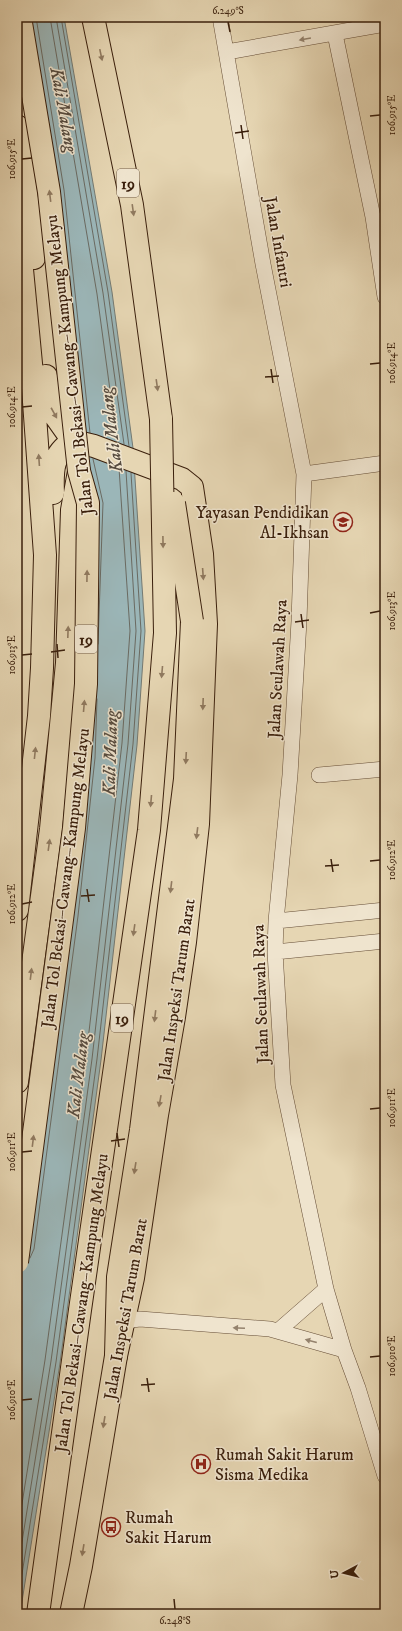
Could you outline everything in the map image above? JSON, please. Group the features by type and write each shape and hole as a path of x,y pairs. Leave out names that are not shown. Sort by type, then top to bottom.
{"main road":[{"name":"Jalan Tol Bekasi–Cawang–Kampung Melayu","path":"17,1262 74,828 86,684 88,503 79,470 49,192 20,17"},
{"name":"Jalan Tol Bekasi–Cawang–Kampung Melayu","path":"38,1614 78,1318 149,830 165,633 161,419 132,205 93,17"},
{"path":"17,126 29,213 47,390 51,410 74,441 64,447 55,459 52,473 52,534 45,555"},
{"path":"17,235 21,258 32,374 45,555 42,668 39,716 17,910"},
{"path":"116,1356 118,1277 141,1130 185,779 192,621 161,419"},
{"name":"Jalan Inspeksi Tarum Barat","path":"71,1614 81,1566 116,1356 133,1278 157,1115 185,942 198,824 206,624 202,554 194,490 192,487 174,476 94,446 74,441"},
{"path":"17,1082 51,829 67,663 72,510 79,470"}],"street":[{"name":"Jalan Infantri","path":"220,17 263,264 304,474"},
{"path":"227,52 385,24"},
{"path":"335,34 379,216 385,297"},
{"path":"304,474 385,463"},
{"name":"Jalan Seulawah Raya","path":"304,474 299,621 290,767 276,921 275,952 283,1085 326,1289 385,1476"},
{"path":"319,775 385,769"},
{"path":"276,921 385,910"},
{"path":"275,952 385,942"},
{"path":"278,1331 326,1289"},
{"path":"124,1324 132,1320 140,1319 270,1329 344,1350"}],"water":[{"name":"Kali Malang","path":"20,17 64,17 112,292 133,448 145,631 137,745 101,1060 60,1363 20,1614 17,1614 17,1262 63,914 88,503"}],"place":[{"name":"Yayasan Pendidikan Al-Ikhsan","path":"343,522"},
{"name":"Rumah Sakit Harum Sisma Medika","path":"201,1464"},
{"name":"Rumah Sakit Harum","path":"111,1527"}]}
